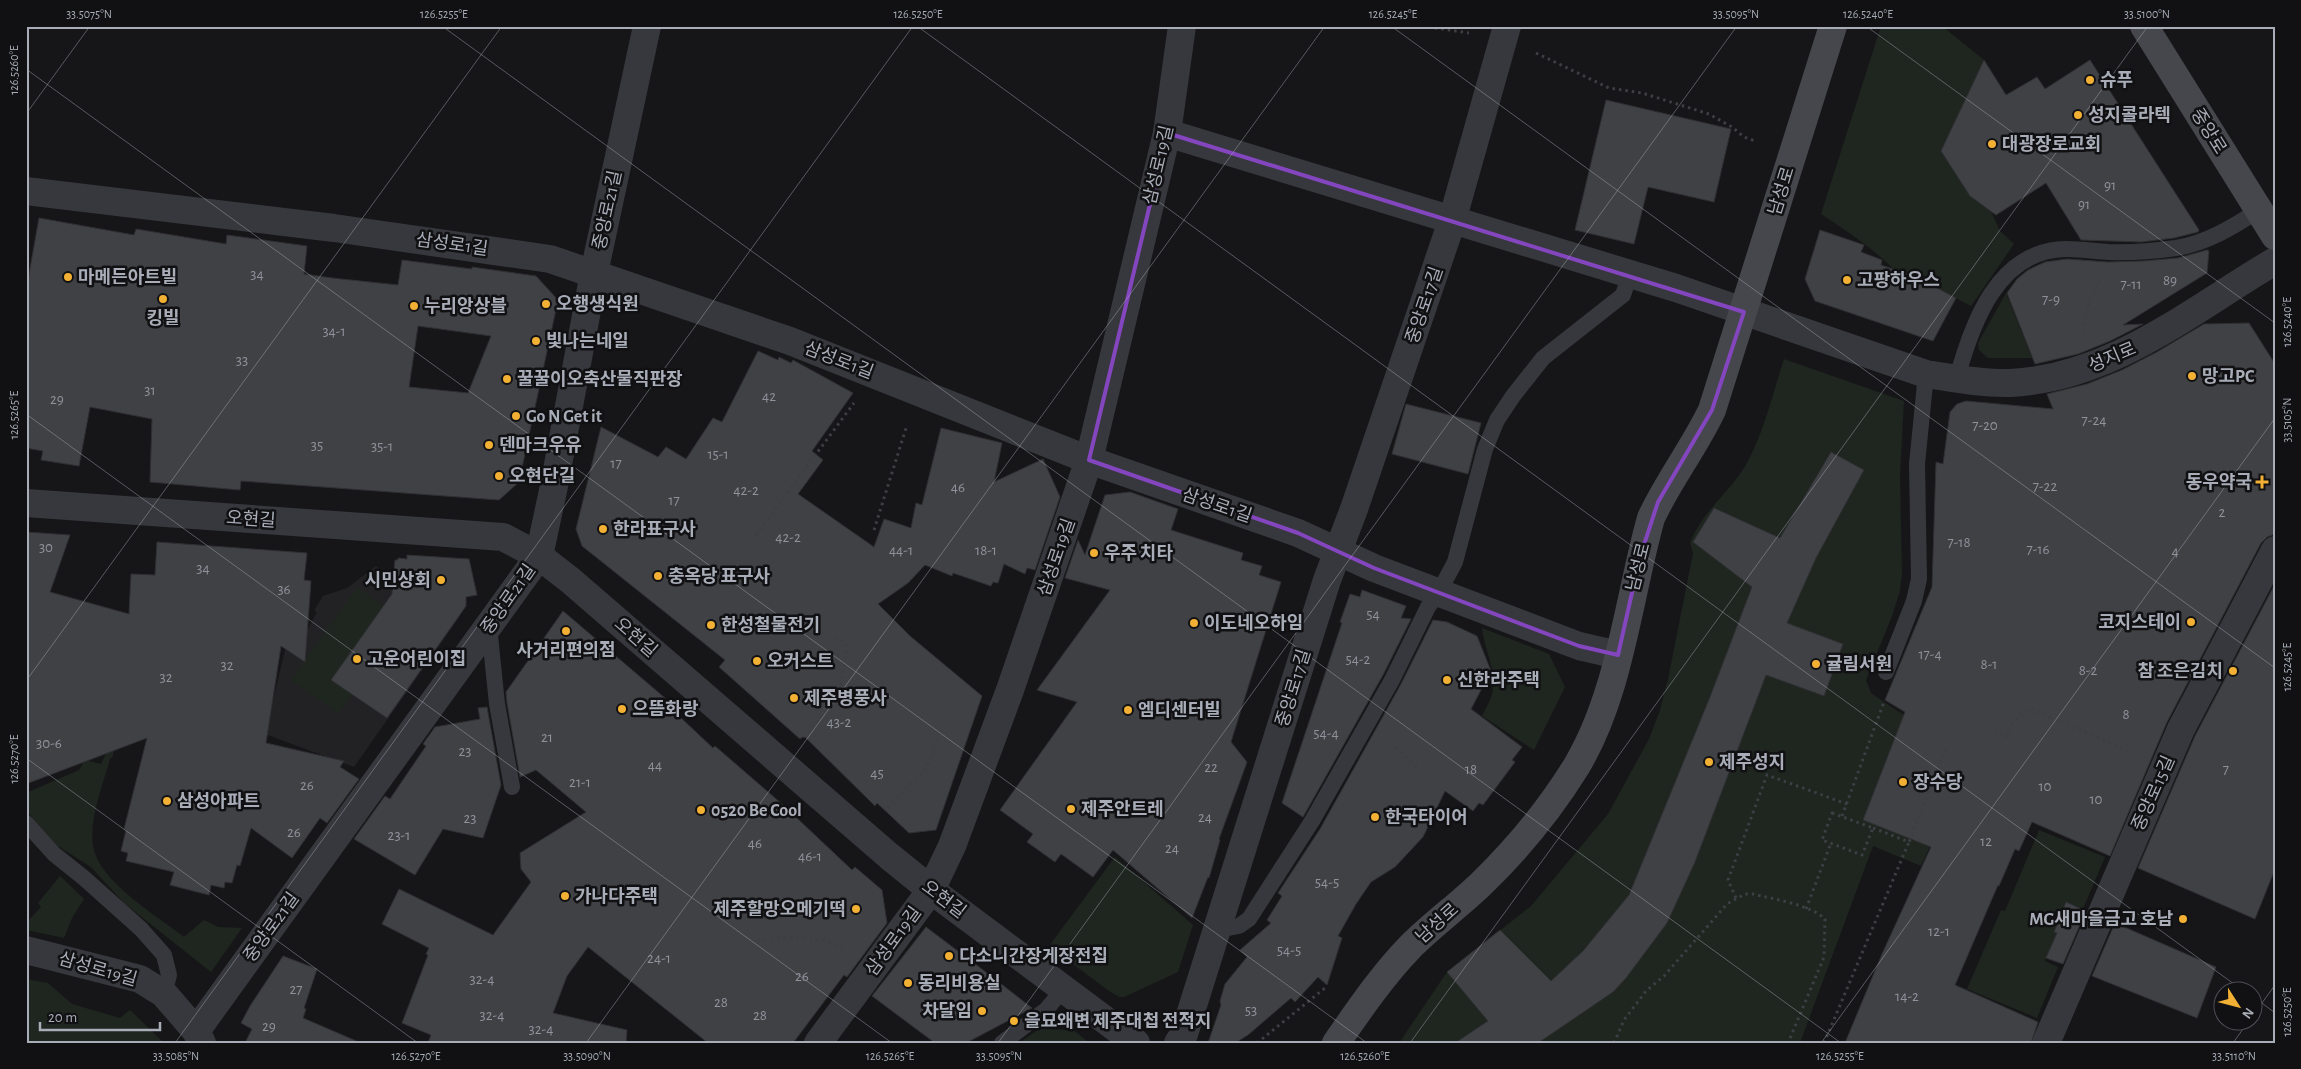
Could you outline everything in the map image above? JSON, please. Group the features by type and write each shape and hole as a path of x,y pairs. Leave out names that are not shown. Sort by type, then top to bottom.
{"street":[{"name":"중앙로21길","path":"199,1037 539,556 594,273 647,26"},
{"name":"삼성로19길","path":"818,1043 931,890 952,846 1010,690 1089,460 1166,133 1182,26"},
{"name":"남성로","path":"1336,1043 1408,949 1480,884 1514,849 1562,788 1597,726 1618,655 1640,557 1651,518 1658,502 1699,437 1712,410 1833,26"},
{"name":"중앙로","path":"2144,26 2275,236"},
{"name":"중앙로17길","path":"1178,1043 1184,1034 1327,580 1452,221 1506,32"},
{"path":"1166,133 1452,221"},
{"name":"삼성로1길","path":"26,191 334,228 550,259 790,341 1089,460 1298,533 1374,568 1580,646 1618,655"},
{"name":"성지로","path":"1452,221 1630,274 1926,374 2008,383 2053,379 2083,370 2147,341 2275,260"},
{"name":"오현길","path":"26,503 503,537 539,556 570,580 863,834 931,890 1136,1043"},
{"name":"중앙로15길","path":"2046,1043 2181,729 2275,550"},
{"name":"삼성로19길","path":"26,950 140,979 164,994 199,1037"}],"lane":[{"path":"1957,378 1972,333 1991,294 2009,271 2024,259 2044,252 2064,249 2119,251 2178,248 2228,230 2259,210"},
{"path":"1217,930 1239,926 1249,919 1312,821 1368,723 1428,607 1439,592 1455,562 1485,449 1497,420 1512,396 1543,358 1623,296 1630,274"},
{"path":"1886,672 1914,601 1919,579 1918,464 1926,374"},
{"path":"489,626 497,704 512,787"},
{"path":"26,823 54,854 141,929 164,955 169,976 164,994"},
{"path":"1002,1043 1046,1010 1064,988"}],"path":[{"path":"1422,26 1506,32 1609,88 1642,93 1709,114 1755,142"},
{"path":"2083,370 2082,340 2084,321 2098,282 2119,251"},
{"path":"756,535 875,374"},
{"path":"874,530 917,391"},
{"path":"780,762 829,710 838,693 846,661 846,646 841,640 830,637"},
{"path":"1994,731 2006,737 2016,719 2023,712 2031,709 2164,767"},
{"path":"1842,816 1878,717"},
{"path":"1368,723 1419,768"},
{"path":"863,834 925,769 932,757 939,732"},
{"path":"1824,1043 1946,748"},
{"path":"1736,898 1728,880 1767,775 1846,804"},
{"path":"1873,828 1862,855 1822,840 1832,813 1842,816 1873,828 1908,842"},
{"path":"1806,909 1831,843"},
{"path":"1614,1043 1624,1020 1646,991 1664,976 1716,916 1736,898 1745,894 1753,894 1806,909 1819,914 1825,919 1824,957 1788,1043"},
{"path":"751,941 795,938 826,941 876,965"},
{"path":"1257,1043 1325,988"}],"highlighted area":[{"path":"1167,133 1744,312 1712,410 1658,502 1640,557 1618,655 1579,646 1374,568 1298,533 1089,460"}],"shaded area":[{"path":"1881,26 1942,26 1984,60 1951,130 1957,140 1941,151 1970,196 1991,211 2000,231 2014,244 1971,306 1935,287 1921,312 1915,297 1894,269 1865,244 1821,214"},
{"path":"2006,293 2032,358 1988,358 1979,350 1978,343"},
{"name":"제주성지","path":"1784,359 1904,401 1900,475 1902,573 1900,591 1866,680 1871,693 1949,743 1975,748 1921,866 1873,846 1800,1043 1399,1043 1447,972 1531,906 1608,814 1649,739 1660,710 1693,553 1690,543 1709,511 1734,482 1748,461 1764,423"},
{"name":"고운어린이집","path":"376,566 429,613 460,616 354,767 265,734 286,646 301,631 307,631 317,612 314,611 323,596 347,588"},
{"path":"357,587 384,606 358,643 352,694 339,714 291,680"},
{"path":"1482,628 1549,654 1565,687 1534,750 1482,716 1491,697 1493,678"},
{"path":"115,735 113,756 110,759 100,791 93,824 93,846 97,859 117,885 130,897 184,937 204,920 218,927 242,928 211,972 124,903 91,867 58,846 34,822 26,808 26,793 79,770 85,760 101,764"},
{"path":"2039,830 2105,857 2083,909 2066,902 2054,932 2057,933 2045,961 2058,967 2037,1018 1967,989 2001,910 2005,911"},
{"path":"1115,857 1193,925 1178,972 1124,997 1119,997 1109,991 1049,946"},
{"path":"60,876 84,899 72,918 64,938 26,930 26,919 28,921 41,907 38,903"},
{"path":"26,979 48,983 72,1004 120,1018 130,1010 164,1043 26,1043"},
{"path":"1070,1027 1089,1043 1019,1043 1039,1029 1067,1030"}],"building":[{"path":"1984,60 2006,95 2037,77 2045,89 2090,60 2199,230 2198,232 2174,238 2141,242 2081,240 2046,183 1996,215 1970,196 1941,151"},
{"path":"1606,100 1731,129 1714,202 1648,187 1634,244 1575,230"},
{"path":"39,218 134,235 136,229 226,244 227,235 307,246 304,274 332,278 398,285 402,260 536,276 558,300 519,482 499,500 241,481 240,490 150,482 152,419 90,407 79,466 41,460 43,451 26,448 26,291","holes":["418,326 491,336 468,393 409,387"]},
{"name":"고팡하우스","path":"1820,230 1864,245 1861,252 1882,260 1881,265 1916,277 1956,298 1933,341 1815,301 1805,279"},
{"path":"2209,251 2207,273 2123,325 2143,324 2110,341 2078,354 2035,364 2007,293 2017,279 2028,270 2045,262 2067,259 2108,262 2143,261 2178,258"},
{"path":"2249,323 2275,364 2275,534 2267,537 2261,543 2167,722 2110,856 2032,822 2019,851 2015,849 1955,985 2038,1022 2031,1043 1845,1043 1882,954 1931,847 1863,820 1905,712 1885,700 1932,587 1936,462 1943,464 1950,412 1957,404 1966,401 2053,409 2047,394 2087,384 2122,370 2204,324"},
{"path":"758,351 778,360 779,357 791,363 793,360 853,393 812,451 823,460 798,494 874,547 884,519 911,528 916,503 922,505 941,428 1002,443 994,482 1043,459 1060,497 1035,570 1027,568 1025,574 1004,564 998,583 993,582 991,586 953,573 952,576 925,565 908,583 878,604 910,636 982,696 936,830 909,833 877,803 875,806 804,736 800,739 719,667 725,660 582,546 576,529 601,427 658,457 666,447 686,459 713,418 722,422"},
{"path":"1406,404 1481,423 1468,474 1392,454"},
{"name":"제주성지","path":"1831,452 1864,470 1816,558 1787,623 1843,644 1824,696 1766,675 1695,862 1667,923 1626,978 1613,992 1538,1043 1455,1043 1488,1021 1447,972 1500,930 1551,981 1583,951 1629,895 1710,697 1752,587 1693,542 1714,508 1780,538"},
{"path":"1130,492 1178,509 1171,530 1243,553 1241,560 1262,566 1259,575 1281,582 1231,742 1247,762 1219,839 1209,878 1192,918 1113,850 1093,877 1061,854 1055,862 1027,842 1033,834 1000,810 1077,702 1037,690 1110,590 1065,578 1078,540 1085,555 1105,495"},
{"path":"26,532 70,535 50,592 129,614 131,574 155,575 157,542 307,553 304,580 311,581 305,662 281,646 266,743 344,761 340,767 359,779 327,823 320,818 292,858 251,828 240,866 237,865 232,883 225,882 224,888 211,885 209,895 170,885 174,872 126,861 128,853 121,851 126,830 124,829 147,738 26,784"},
{"path":"407,555 469,559 477,595 466,597 466,606 387,718 331,680 392,594 395,560 398,560 398,558 407,559"},
{"path":"2275,584 2275,869 2255,919 2138,868 2195,736"},
{"path":"1362,590 1406,606 1401,618 1411,619 1383,675 1303,817 1282,803 1350,594 1360,597"},
{"path":"563,611 665,698 663,701 713,748 715,746 782,804 852,870 855,867 882,890 887,923 847,977 844,975 793,1043 708,1043 588,947 567,976 553,1013 627,1030 626,1043 428,1043 431,1035 402,1023 429,948 382,924 399,889 493,935 531,882 521,869 520,853 586,812 536,770 520,777 507,703 506,692"},
{"path":"1433,620 1447,622 1477,636 1491,671 1471,709 1522,747 1512,760 1515,762 1483,805 1479,803 1473,811 1445,791 1423,837 1395,867 1371,882 1356,904 1338,936 1342,938 1327,985 1318,977 1295,1002 1291,998 1248,1035 1235,1043 1208,1043 1221,1005 1220,1001 1225,984 1247,957 1240,950 1271,923 1267,920 1282,896 1278,893 1320,829 1401,684"},
{"path":"487,707 501,785 483,838 443,829 415,875 354,839 385,796 390,799 426,746 423,744 435,727 480,719 478,708"},
{"path":"2066,902 2086,911 2063,964 2046,958 2057,933 2054,932"},
{"path":"2115,923 2216,967 2197,1018 2092,976"},
{"path":"926,927 1032,1008 966,1043 935,1043 872,996"},
{"path":"283,956 317,969 304,1008 306,1009 303,1018 361,1043 245,1043 252,1029 241,1023"}],"place":[{"name":"슈푸","path":"2090,80"},
{"name":"성지콜라텍","path":"2078,115"},
{"name":"대광장로교회","path":"1992,144"},
{"name":"마메든아트빌","path":"68,277"},
{"name":"고팡하우스","path":"1847,280"},
{"name":"킹빌","path":"163,299"},
{"name":"오행생식원","path":"546,304"},
{"name":"누리앙상블","path":"414,306"},
{"name":"빛나는네일","path":"536,341"},
{"name":"망고PC","path":"2192,376"},
{"name":"꿀꿀이오축산물직판장","path":"507,379"},
{"name":"Go N Get it","path":"516,416"},
{"name":"덴마크우유","path":"489,445"},
{"name":"오현단길","path":"499,476"},
{"name":"동우약국","path":"2262,482"},
{"name":"한라표구사","path":"603,529"},
{"name":"우주 치타","path":"1094,553"},
{"name":"충옥당 표구사","path":"658,576"},
{"name":"시민상회","path":"441,580"},
{"name":"코지스테이","path":"2191,622"},
{"name":"이도네오하임","path":"1194,623"},
{"name":"한성철물전기","path":"711,625"},
{"name":"사거리편의점","path":"566,631"},
{"name":"고운어린이집","path":"357,659"},
{"name":"오커스트","path":"757,661"},
{"name":"귤림서원","path":"1816,664"},
{"name":"참 조은김치","path":"2233,671"},
{"name":"신한라주택","path":"1447,680"},
{"name":"제주병풍사","path":"794,698"},
{"name":"으뜸화랑","path":"622,709"},
{"name":"엠디센터빌","path":"1128,710"},
{"name":"제주성지","path":"1709,762"},
{"name":"장수당","path":"1903,782"},
{"name":"삼성아파트","path":"167,801"},
{"name":"제주안트레","path":"1071,809"},
{"name":"0520 Be Cool","path":"701,810"},
{"name":"한국타이어","path":"1375,817"},
{"name":"가나다주택","path":"565,896"},
{"name":"제주할망오메기떡","path":"856,909"},
{"name":"MG새마을금고 호남","path":"2183,919"},
{"name":"다소니간장게장전집","path":"949,956"},
{"name":"동리비용실","path":"908,983"},
{"name":"차달임","path":"982,1011"},
{"name":"을묘왜변 제주대첩 전적지","path":"1014,1021"}]}
